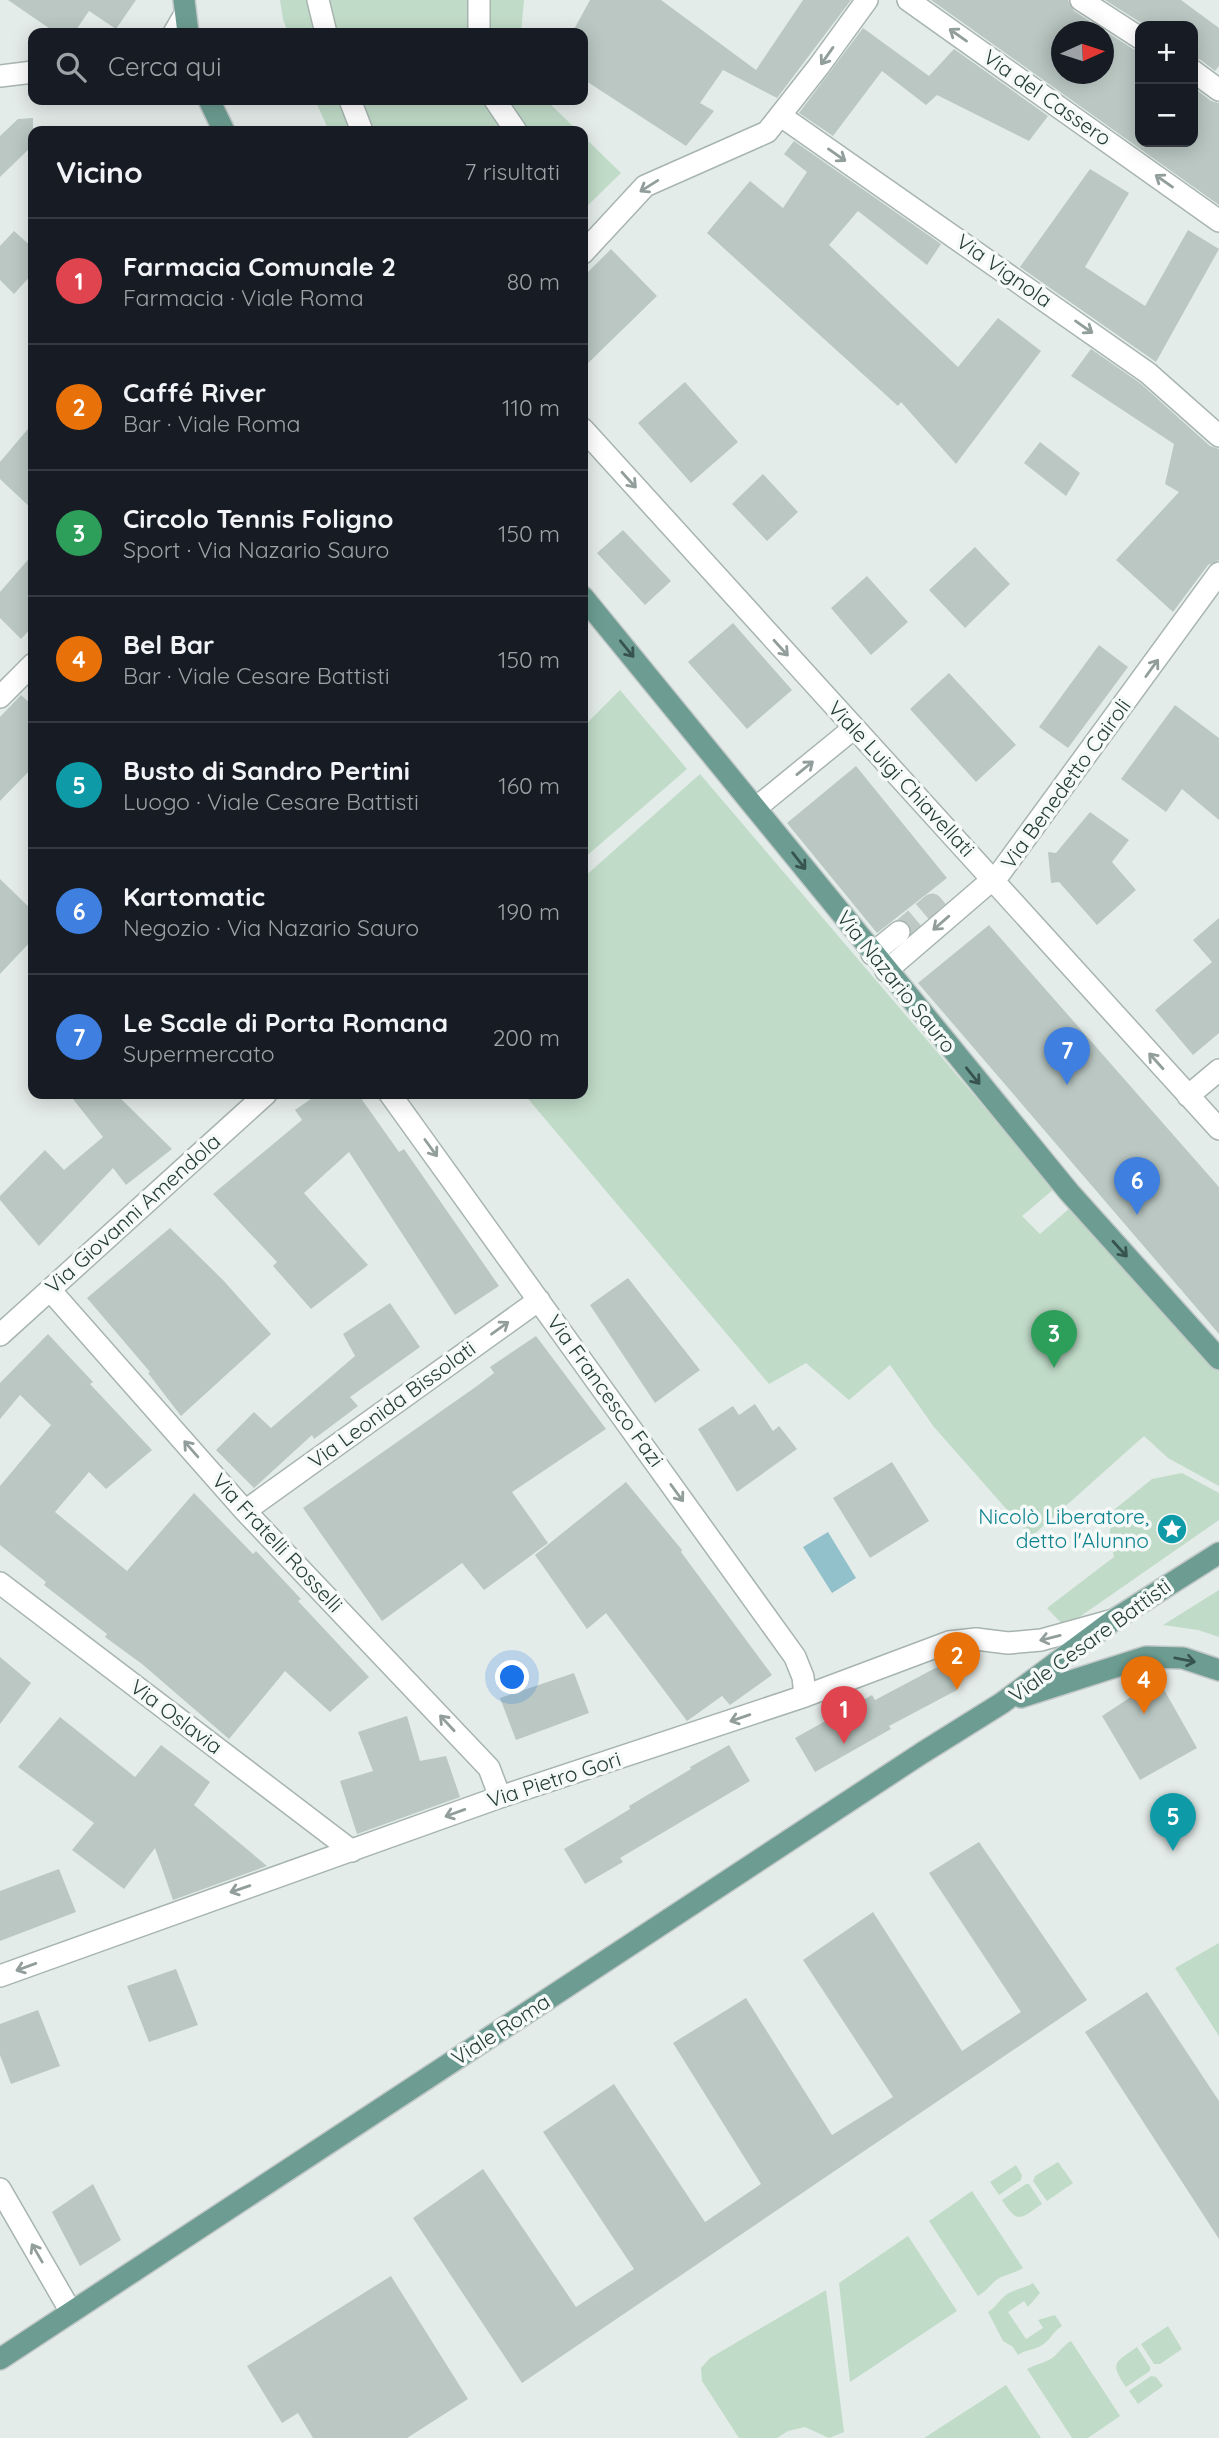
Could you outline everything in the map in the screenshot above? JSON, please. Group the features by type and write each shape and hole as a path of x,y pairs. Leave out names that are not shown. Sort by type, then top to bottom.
{"main road":[{"path":"211,105 222,126"},
{"name":"Via Nazario Sauro","path":"588,603 1069,1192 1219,1359"},
{"name":"Viale Cesare Battisti","path":"1002,1703 1115,1619 1219,1553"},
{"name":"Viale Cesare Battisti","path":"1002,1703 1146,1657 1183,1658 1219,1670"},
{"name":"Viale Roma","path":"0,2359 1002,1703"}],"street":[{"path":"318,0 325,28"},
{"path":"475,0 478,28"},
{"path":"588,248 645,186 767,132 867,0"},
{"name":"Via del Cassero","path":"908,0 1216,213"},
{"path":"1081,0 1135,35"},
{"path":"0,76 28,73"},
{"path":"1198,74 1217,84"},
{"path":"352,105 360,126"},
{"path":"498,105 513,126"},
{"name":"Via Vignola","path":"781,116 1148,373 1219,436"},
{"name":"Viale Luigi Chiavellati","path":"588,435 1219,1129"},
{"name":"Via Benedetto Cairoli","path":"886,971 1000,873 1219,573"},
{"path":"0,696 28,669"},
{"path":"757,807 854,729"},
{"path":"872,954 899,932"},
{"path":"1188,1096 1219,1070"},
{"name":"Via Giovanni Amendola","path":"0,1335 260,1099"},
{"name":"Via Francesco Fazi","path":"394,1099 795,1657 803,1677 804,1696"},
{"name":"Via Fratelli Rosselli","path":"50,1290 245,1511 489,1768 500,1797"},
{"name":"Via Leonida Bissolati","path":"245,1511 539,1300"},
{"name":"Via Oslavia","path":"0,1583 352,1851"},
{"name":"Via Pietro Gori","path":"0,1976 500,1797 804,1696 949,1642 976,1639 1008,1643 1041,1640 1115,1619"},
{"path":"0,2189 71,2312"}],"green space":[{"path":"280,0 524,0 521,28 286,28"},
{"path":"317,105 551,105 573,126 327,126"},
{"path":"588,141 621,173 588,205"},
{"path":"620,690 687,769 588,855 588,722"},
{"path":"700,774 1054,1189 1022,1216 1040,1234 1071,1207 1219,1372 1219,1486 1168,1458 1144,1436 1031,1537 934,1427 890,1365 849,1400 806,1363 769,1384 528,1099 588,1099 588,874"},
{"path":"1182,1473 1219,1493 1219,1520 1065,1627 1047,1608 1114,1557 1109,1535 1115,1509 1152,1479"},
{"path":"1219,1590 1219,1637 1198,1630 1163,1625"},
{"path":"1219,1943 1219,2036 1175,1968"},
{"path":"1058,2162 1073,2183 1047,2201 1033,2181 1035,2176"},
{"path":"1016,2165 1022,2175 1021,2180 999,2195 990,2182"},
{"path":"1029,2184 1042,2204 1020,2217 1012,2213 1002,2200"},
{"path":"972,2191 1023,2268 1001,2277 978,2296 929,2221"},
{"path":"908,2236 957,2311 850,2382 839,2283"},
{"path":"1033,2283 1040,2293 1028,2307 1024,2301 1008,2312 1026,2339 1043,2328 1038,2320 1055,2315 1062,2326 1042,2345 1018,2355 1013,2347 1003,2341 988,2312 1008,2294"},
{"path":"826,2290 844,2432 829,2438 805,2427 788,2431 777,2438 739,2438 702,2381 701,2368 710,2358"},
{"path":"1168,2326 1182,2349 1160,2364 1154,2364 1141,2344"},
{"path":"1071,2341 1120,2416 1088,2438 1072,2438 1027,2369 1049,2360"},
{"path":"1137,2347 1150,2371 1126,2387 1117,2372 1117,2364"},
{"path":"1151,2376 1156,2377 1163,2386 1138,2404 1129,2391"},
{"path":"1006,2385 1041,2438 924,2438"}],"water":[{"path":"828,1532 856,1578 832,1593 803,1547"}],"building":[{"path":"8,0 136,0 117,28 89,11 77,28 49,28"},
{"path":"590,0 661,0 756,70 803,0 851,0 777,98 723,70 700,103 714,111 686,146 588,82 588,28 575,28"},
{"path":"931,0 1068,0 1074,11 1090,21 1051,21 1051,84 1114,84 1114,37 1133,49 1135,145"},
{"path":"1105,0 1181,0 1219,28 1219,66 1215,71 1198,59 1198,21 1138,21"},
{"path":"863,28 929,76 954,49 1048,116 1029,141 937,95 926,105 882,71 833,136 799,113"},
{"path":"1198,91 1211,101 1219,103 1219,205 1138,147 1198,147"},
{"path":"33,118 33,126 28,126 28,150 0,177 0,136 18,119"},
{"path":"794,141 941,244 927,265 858,211 829,245 958,367 998,318 1041,351 956,464 901,402 898,406 707,233 750,181 783,208 807,172 784,154"},
{"path":"1090,169 1129,193 1085,267 1145,306 1188,230 1219,249 1156,362 1020,267"},
{"path":"14,231 28,244 28,279 14,294 0,280 0,246"},
{"path":"611,249 657,296 588,363 588,272"},
{"path":"1091,349 1140,383 1210,446 1219,449 1219,560 1208,565 1173,612 1116,560 1179,492 1165,484 1174,444 1071,376"},
{"path":"685,382 738,442 691,483 638,423"},
{"path":"28,429 28,505 0,479 0,462"},
{"path":"1040,442 1080,473 1066,496 1024,463"},
{"path":"763,474 798,512 767,541 732,504"},
{"path":"623,530 671,581 645,605 597,553"},
{"path":"975,547 1010,584 965,628 929,590"},
{"path":"28,560 28,631 21,639 0,618 0,592"},
{"path":"867,576 908,622 871,655 831,608"},
{"path":"733,623 792,690 747,729 688,662"},
{"path":"1099,645 1128,667 1068,748 1039,727"},
{"path":"949,673 1016,745 976,782 910,709"},
{"path":"21,695 28,701 28,772 0,801 0,717"},
{"path":"1175,705 1219,738 1219,820 1182,789 1166,812 1121,779"},
{"path":"856,766 947,878 877,933 787,823"},
{"path":"1090,812 1129,840 1112,862 1136,890 1097,925 1059,882 1051,883 1048,852 1056,853"},
{"path":"0,879 28,906 28,944 0,974"},
{"path":"1219,918 1219,1033 1193,1055 1155,1010 1212,962 1193,940"},
{"path":"989,925 1219,1187 1219,1334 918,983"},
{"path":"73,1099 121,1099 172,1149 126,1185 113,1168 39,1246 0,1200 0,1196 45,1150 64,1170 103,1137"},
{"path":"311,1099 362,1099 399,1152 404,1149 499,1286 455,1315 349,1152 304,1193 368,1265 311,1309 273,1266 277,1262 213,1194 302,1120 295,1110"},
{"path":"170,1228 223,1280 271,1334 181,1416 148,1373 150,1372 87,1298"},
{"path":"628,1278 700,1370 655,1403 590,1305"},
{"path":"390,1303 420,1347 350,1397 358,1406 314,1439 312,1435 254,1488 216,1450 254,1412 271,1428 355,1356 343,1334"},
{"path":"48,1334 93,1382 90,1384 152,1450 106,1489 89,1472 55,1512 127,1571 194,1493 253,1554 256,1551 301,1599 298,1601 369,1677 330,1712 285,1671 229,1739 142,1664 105,1637 107,1634 44,1585 46,1582 0,1545 0,1486 51,1425 20,1395 0,1419 0,1383"},
{"path":"536,1336 606,1429 512,1492 548,1543 484,1590 462,1563 382,1621 303,1508 477,1386 494,1373 490,1367"},
{"path":"755,1404 773,1431 779,1426 797,1449 737,1492 698,1429 733,1406 739,1415"},
{"path":"892,1462 929,1521 870,1558 833,1498"},
{"path":"626,1482 682,1550 772,1675 730,1705 722,1696 687,1721 606,1613 587,1629 535,1555"},
{"path":"0,1657 31,1683 0,1724"},
{"path":"943,1664 957,1690 889,1726 891,1729 815,1772 795,1738 872,1695 875,1700"},
{"path":"574,1673 589,1713 516,1740 500,1698"},
{"path":"1158,1679 1197,1748 1140,1780 1102,1716"},
{"path":"407,1716 420,1761 446,1756 460,1797 357,1834 340,1781 373,1771 358,1732"},
{"path":"60,1717 135,1777 161,1745 210,1782 194,1805 267,1866 173,1900 155,1848 124,1889 72,1850 94,1823 18,1767"},
{"path":"729,1745 750,1781 620,1858 623,1862 585,1884 564,1849 630,1809 629,1806 691,1769 690,1767"},
{"path":"979,1842 1087,2000 522,2383 413,2218 483,2169 576,2307 634,2269 543,2132 614,2084 705,2222 761,2184 673,2043 746,1998 832,2135 893,2097 803,1960 873,1912 962,2051 1021,2012 929,1873"},
{"path":"59,1869 76,1912 0,1941 0,1891"},
{"path":"176,1969 198,2025 149,2042 127,1986"},
{"path":"1147,1992 1219,2101 1219,2239 1085,2032"},
{"path":"38,2010 60,2066 11,2084 0,2055 0,2024"},
{"path":"93,2184 121,2240 80,2266 52,2212"},
{"path":"391,2276 468,2399 407,2438 313,2438 298,2413 282,2423 247,2366"}],"tunnel":[{"path":"899,932 932,904 952,928"}],"place":[{"name":"Le Scale di Porta Romana","path":"1067,1085"},
{"name":"Kartomatic","path":"1137,1215"},
{"name":"Circolo Tennis Foligno","path":"1054,1368"},
{"name":"Nicolò Liberatore, detto l'Alunno","path":"1172,1529"},
{"name":"Caffé River","path":"957,1690"},
{"name":"Bel Bar","path":"1144,1714"},
{"name":"Farmacia Comunale 2","path":"844,1744"},
{"name":"Busto di Sandro Pertini","path":"1173,1851"}]}
